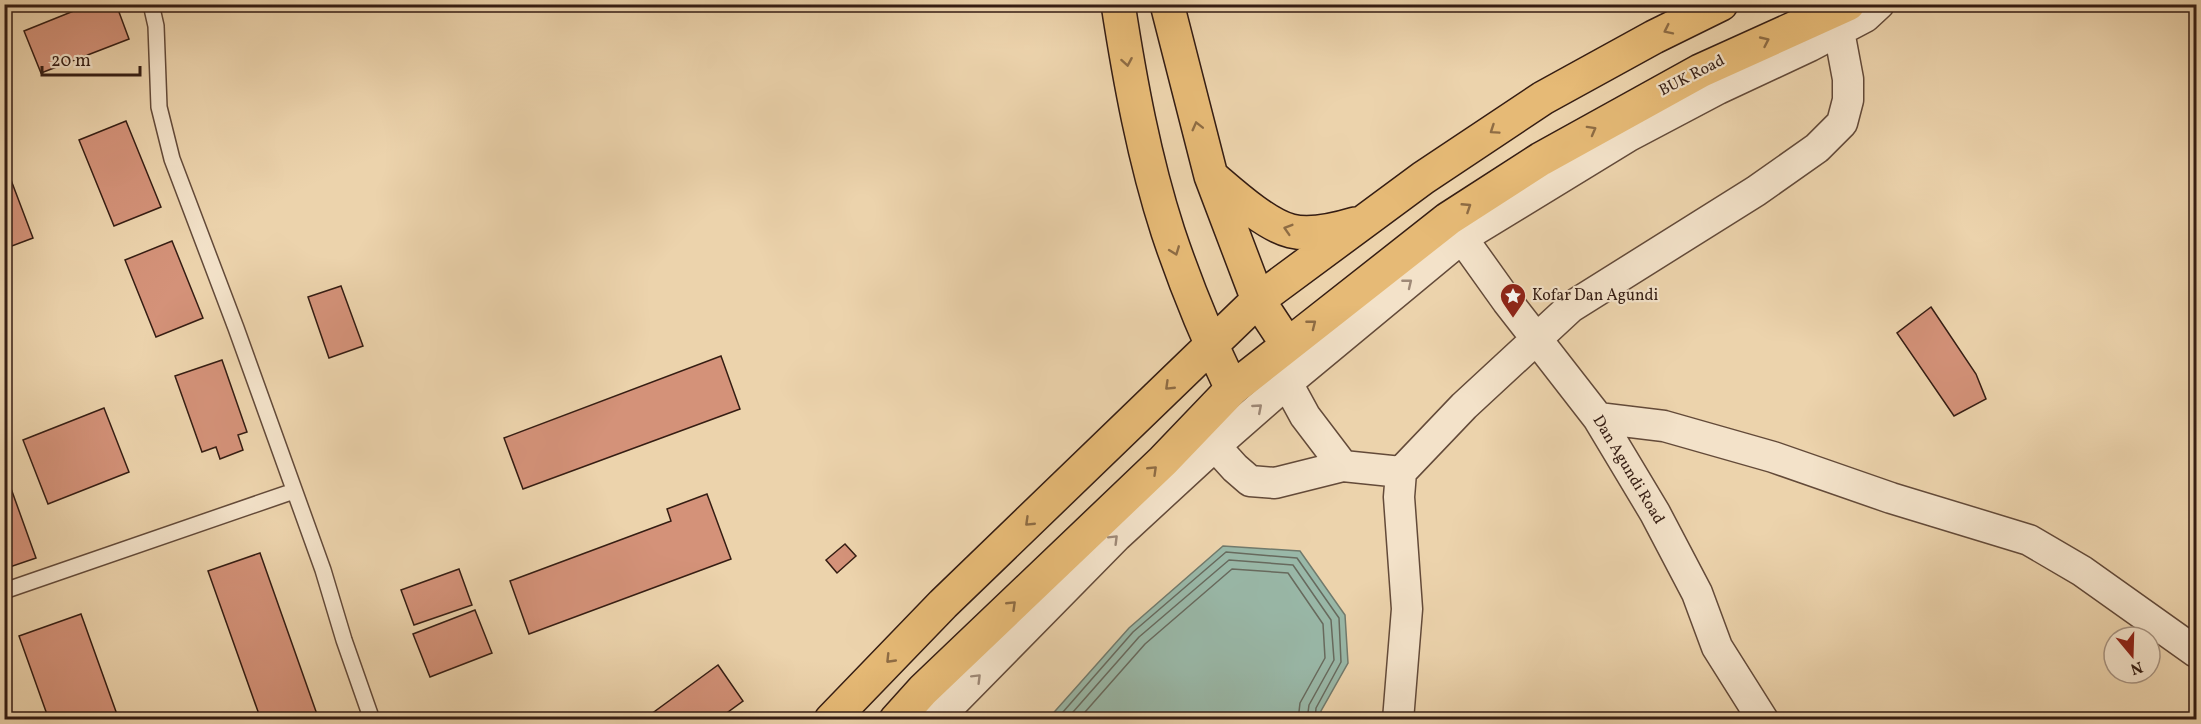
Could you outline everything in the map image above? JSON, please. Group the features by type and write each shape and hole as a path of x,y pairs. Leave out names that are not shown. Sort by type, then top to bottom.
{"main road":[{"path":"1118,4 1141,132 1168,232 1211,345 1232,389"},
{"path":"1167,4 1211,176 1258,300 1287,344"},
{"path":"831,720 944,604 1258,300 1423,178 1543,98 1654,37 1721,4"},
{"name":"BUK Road","path":"896,720 923,690 1163,461 1232,389 1448,219 1541,159 1700,71 1843,18"},
{"path":"1211,176 1254,211 1281,228 1306,233 1340,228 1365,221"}],"street":[{"path":"936,720 1117,536 1215,446 1287,383 1462,238 1629,136 1718,89 1843,18 1865,17 1879,4"},
{"path":"1398,720 1407,609 1399,497 1401,472 1464,406 1571,307 1756,191 1817,148 1842,123 1847,112 1848,90 1843,18"},
{"name":"Dan Agundi Road","path":"1462,238 1598,418 1655,513 1697,593 1717,647 1763,720"},
{"path":"1287,383 1305,416 1342,466"},
{"path":"1598,418 1664,426 1773,457 1891,498 2029,540 2082,571 2196,652"},
{"path":"1215,446 1250,481 1275,483 1342,466 1401,472"}],"lane":[{"path":"151,4 156,26 159,108 172,159 236,328 372,720"},
{"path":"4,591 294,491"}],"water":[{"path":"1223,546 1300,551 1345,615 1348,663 1321,711 1321,719 1048,719 1129,628"}],"building":[{"path":"91,4 116,4 129,39 41,73 24,31"},
{"path":"126,121 161,207 114,226 79,140"},
{"path":"11,180 33,238 4,249 4,182"},
{"path":"172,241 203,318 156,337 125,260"},
{"path":"341,286 363,346 329,358 308,297"},
{"path":"1931,307 1976,374 1986,399 1954,416 1897,333"},
{"path":"721,356 740,409 523,489 504,438"},
{"path":"222,360 247,432 238,435 243,450 220,459 216,447 202,452 175,376"},
{"path":"104,408 129,472 48,504 23,440"},
{"path":"4,469 36,558 4,569"},
{"path":"707,494 731,559 529,634 510,581 671,521 667,509"},
{"path":"845,544 856,556 837,573 826,560"},
{"path":"260,553 319,720 261,720 208,571"},
{"path":"459,569 472,605 414,625 401,590"},
{"path":"475,610 492,653 430,677 413,634"},
{"path":"81,614 119,720 49,720 19,636"},
{"path":"718,665 743,701 717,720 643,720"}],"place":[{"name":"Kofar Dan Agundi","path":"1513,319"}]}
